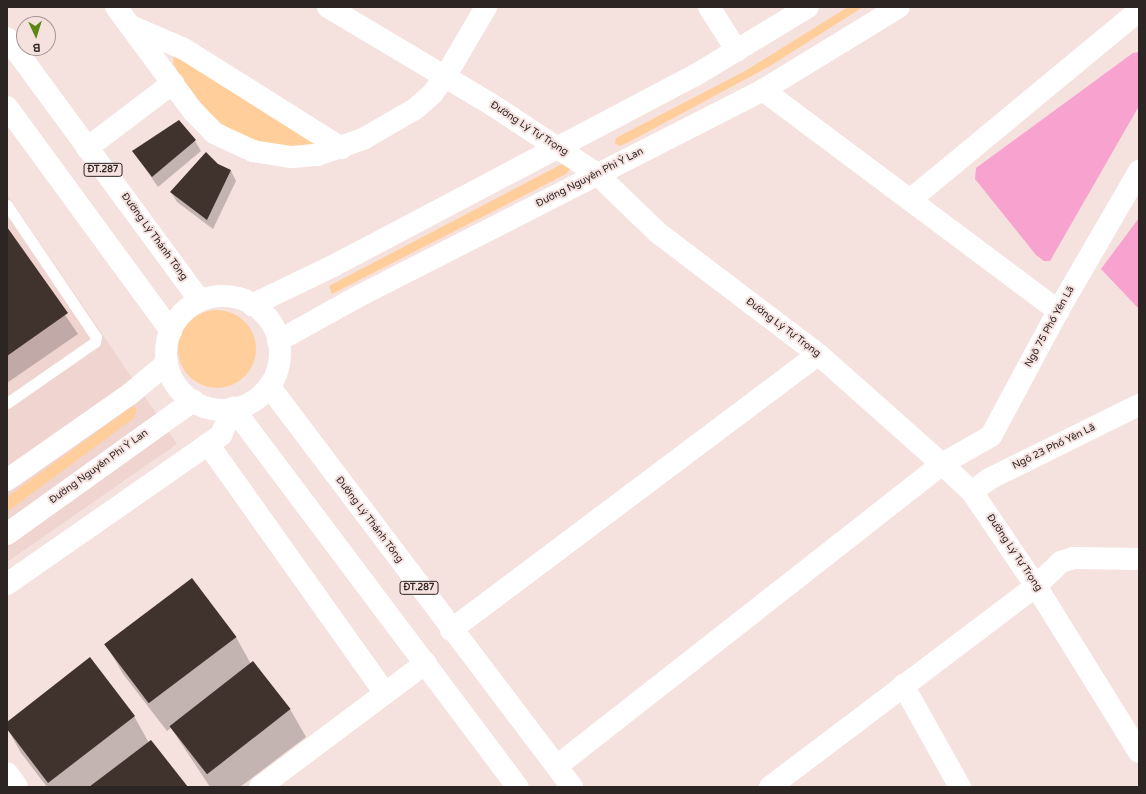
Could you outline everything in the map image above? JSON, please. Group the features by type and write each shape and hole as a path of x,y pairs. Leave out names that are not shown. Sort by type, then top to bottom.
{"main road":[{"path":"116,7 172,83 206,125 220,137 238,146 260,153 292,156 317,155 341,148 363,139 415,109 432,94 445,77 486,7"},
{"name":"Đường Lý Tự Trọng","path":"328,7 445,77 557,147 597,174 657,232 818,354 942,464 972,492 1036,586 1139,752"},
{"path":"709,7 737,51"},
{"path":"252,305 333,266 694,76 808,7"},
{"name":"Đường Nguyên Phi Ỷ Lan","path":"278,341 361,295 763,90 898,7"},
{"path":"910,200 1136,11"},
{"path":"129,25 184,50 341,148"},
{"name":"Đường Lý Thánh Tông","path":"7,38 200,302"},
{"path":"87,148 172,83"},
{"path":"763,90 1058,311"},
{"path":"7,107 171,331"},
{"name":"Ngõ 75 Phố Yên Lã","path":"557,766 942,464 991,436 1058,311 1139,171"},
{"path":"228,297 252,305 270,322 278,341 279,363 269,386 251,402 233,408 207,407 193,401 176,385 167,363 166,349 171,331 182,314 200,302 228,297"},
{"path":"451,630 818,354"},
{"path":"7,480 130,394 167,363"},
{"name":"Đường Lý Thánh Tông","path":"269,386 451,630 572,787"},
{"name":"Đường Nguyên Phi Ỷ Lan","path":"7,534 193,401"},
{"name":"Ngõ 23 Phố Yên Lã","path":"972,492 989,479 1139,405"},
{"path":"7,584 220,435 233,408"},
{"path":"233,408 518,787"},
{"path":"208,444 385,694"},
{"path":"770,787 1036,586 1061,562 1073,558 1139,559"},
{"path":"263,786 426,663"},
{"path":"903,685 960,787"},
{"path":"7,773 17,787"}],"lane":[{"path":"7,207 96,337 95,342 7,403"}],"shaded area":[{"path":"848,7 863,7 770,66 627,143 619,146 615,143 616,138 745,71"},
{"path":"1139,52 1139,106 1050,261 1044,261 1036,255 975,179 976,168 1133,53"},
{"path":"174,54 316,142 315,145 293,153 231,132 193,98 173,63"},
{"path":"564,163 571,168 566,174 332,294 329,286"},
{"path":"7,194 177,444 7,562"},
{"path":"1139,218 1139,309 1101,269"},
{"path":"217,310 232,313 245,321 253,334 256,349 253,364 245,377 232,385 217,388 202,385 189,377 181,364 178,349 181,334 189,321 202,313"},
{"path":"133,406 137,409 134,418 7,512 7,497"}],"building":[{"path":"179,120 196,140 152,177 132,151"},
{"path":"206,152 218,164 231,170 207,220 170,192"},
{"path":"7,227 68,313 7,356"},
{"path":"192,578 237,637 149,703 104,644"},
{"path":"90,657 135,716 48,783 7,729 7,722"},
{"path":"253,661 291,709 207,774 169,726"},
{"path":"151,740 188,787 89,787"}]}
